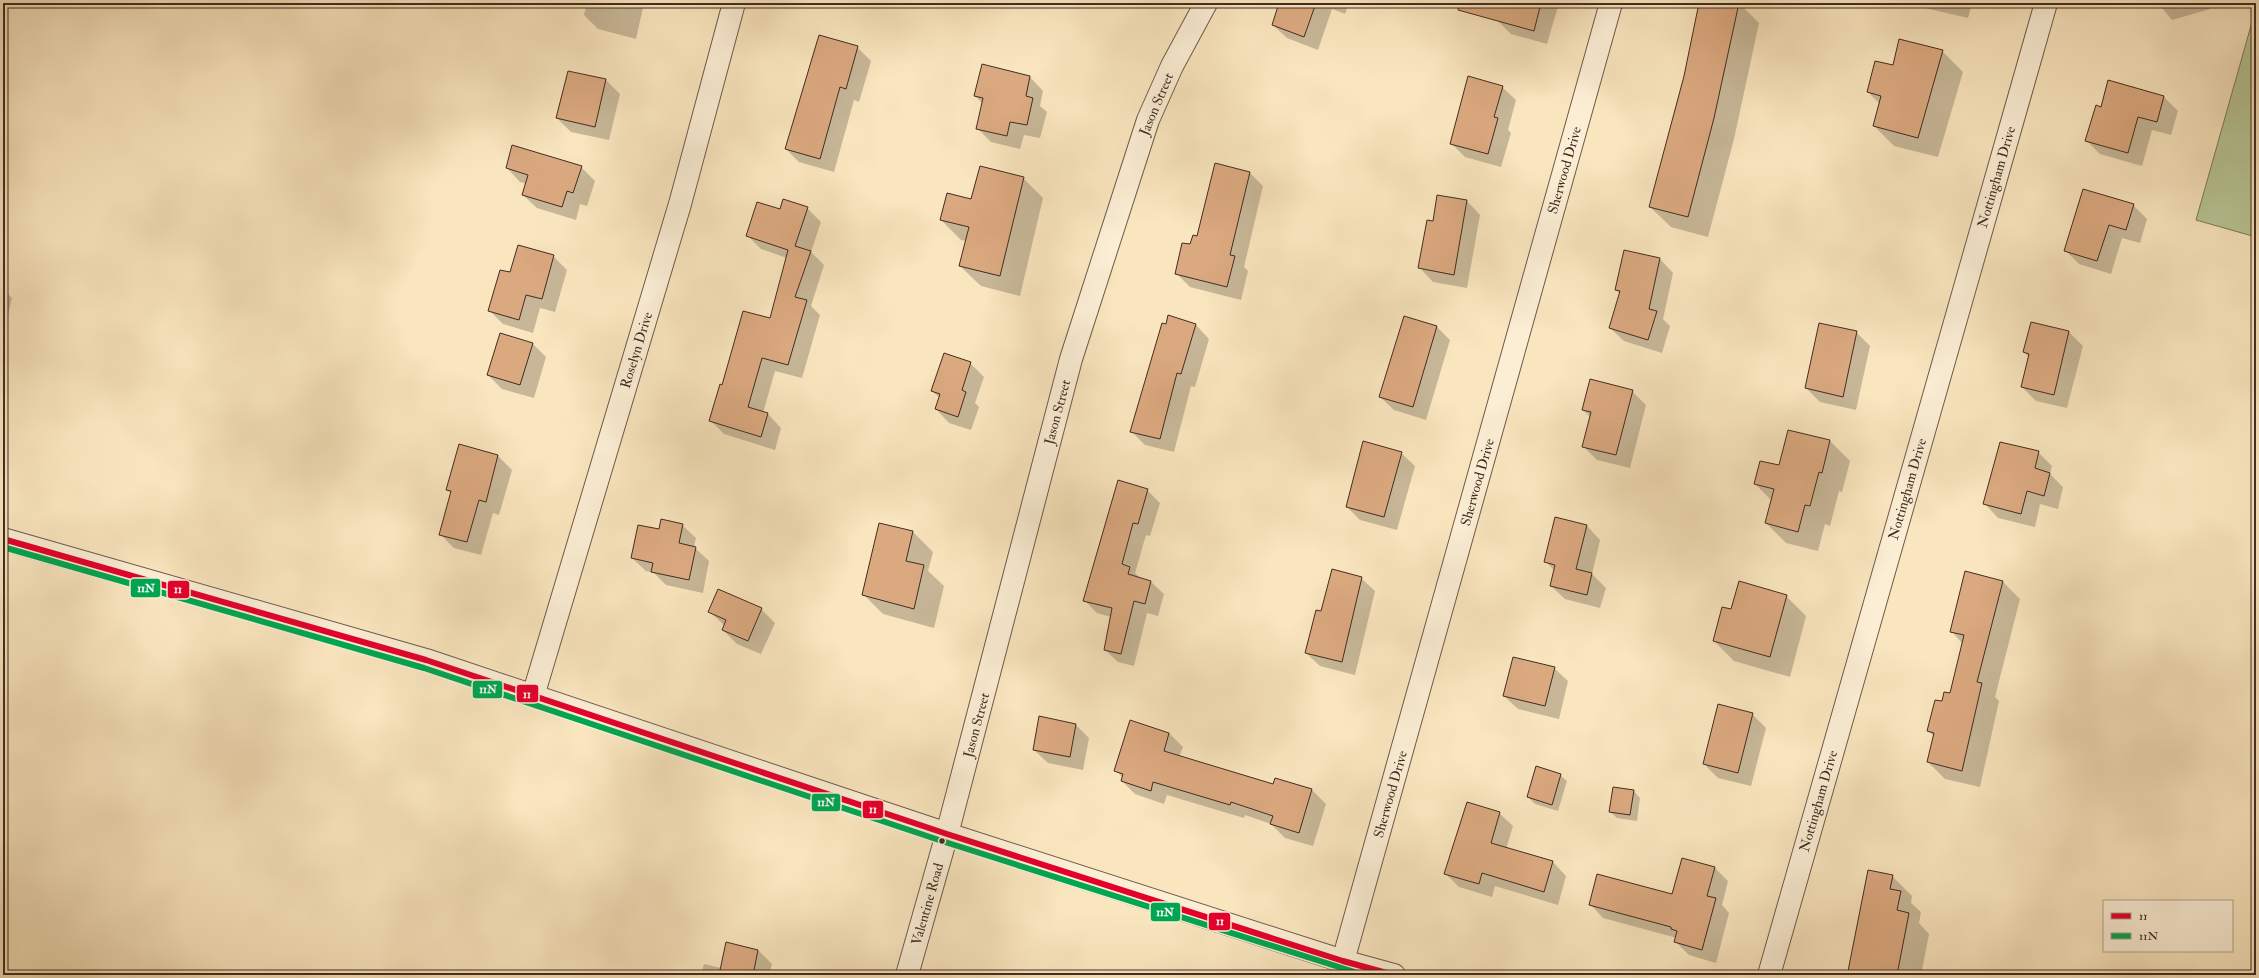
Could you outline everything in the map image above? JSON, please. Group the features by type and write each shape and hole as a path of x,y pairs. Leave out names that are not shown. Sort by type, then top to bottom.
{"street":[{"name":"Roselyn Drive","path":"533,696 680,204 734,3"},
{"name":"Jason Street","path":"947,834 1073,351 1148,120 1172,66 1206,3"},
{"name":"Sherwood Drive","path":"1343,961 1612,3"},
{"name":"Nottingham Drive","path":"1769,975 2046,3"},
{"path":"3,539 426,660 947,834 1343,961 1394,975"},
{"name":"Valentine Road","path":"907,975 947,834"}],"green space":[{"path":"2256,8 2256,237 2196,220"}],"building":[{"path":"1279,3 1316,3 1304,37 1272,25"},
{"path":"1459,3 1541,3 1534,31 1458,10"},
{"path":"1699,3 1739,3 1714,118 1688,217 1649,207 1684,76"},
{"path":"819,35 858,46 846,89 840,87 820,159 785,149"},
{"path":"1899,39 1943,50 1918,138 1873,126 1881,96 1867,92 1875,61 1893,65"},
{"path":"982,64 1030,76 1026,96 1033,98 1027,125 1010,122 1007,136 976,129 983,98 974,96"},
{"path":"568,71 606,79 595,127 556,118"},
{"path":"1468,76 1503,86 1494,117 1498,118 1488,154 1450,144"},
{"path":"2108,80 2164,96 2157,122 2138,117 2128,153 2085,141 2096,105 2101,107"},
{"path":"512,145 582,166 573,193 567,191 562,207 522,195 528,175 506,168"},
{"path":"1215,163 1250,172 1230,255 1235,256 1227,287 1175,274 1182,243 1190,244 1193,235 1197,236"},
{"path":"980,166 1024,177 1000,276 959,266 969,227 940,220 947,193 971,199"},
{"path":"2083,189 2134,204 2126,230 2109,225 2097,261 2064,251"},
{"path":"1437,195 1467,200 1454,275 1418,268 1427,220 1433,221"},
{"path":"783,199 808,207 795,246 811,251 795,297 807,300 788,365 762,358 748,407 768,413 761,437 709,421 720,384 722,385 743,311 770,318 788,250 746,236 757,202 780,209"},
{"path":"518,245 554,255 542,299 526,295 519,320 488,311 500,270 510,272"},
{"path":"1624,250 1660,258 1649,309 1657,311 1648,340 1609,328 1620,291 1615,290"},
{"path":"1168,315 1196,324 1181,374 1177,373 1160,439 1130,432 1162,323 1166,324"},
{"path":"1404,316 1437,326 1413,407 1379,397"},
{"path":"2031,322 2069,331 2054,395 2021,387 2029,354 2023,352"},
{"path":"1819,323 1857,331 1843,397 1805,388"},
{"path":"500,333 533,343 520,385 487,375"},
{"path":"944,353 971,362 962,390 966,392 958,417 935,409 940,394 931,391"},
{"path":"1590,379 1633,390 1616,455 1582,447 1591,412 1582,410"},
{"path":"1788,430 1830,440 1822,473 1819,472 1810,506 1805,505 1798,532 1765,523 1774,489 1754,484 1760,461 1779,465"},
{"path":"1363,441 1402,452 1384,517 1346,507"},
{"path":"2000,442 2039,451 2035,468 2050,473 2044,496 2027,491 2021,514 1983,504"},
{"path":"459,444 498,455 486,502 479,500 467,542 439,535 451,491 446,490"},
{"path":"1118,480 1148,489 1138,524 1133,523 1122,564 1130,567 1128,574 1151,581 1145,604 1134,601 1121,654 1104,650 1112,608 1083,601"},
{"path":"1555,517 1587,525 1576,569 1592,573 1587,595 1550,586 1555,565 1544,562"},
{"path":"661,519 683,524 679,543 696,547 689,580 651,572 653,563 631,558 638,525 659,529"},
{"path":"879,523 913,531 906,561 924,565 914,609 862,595"},
{"path":"1332,569 1362,577 1342,662 1305,653 1316,610 1321,611"},
{"path":"1965,571 2003,581 1977,682 1982,683 1962,771 1927,762 1934,733 1927,731 1935,700 1942,701 1944,692 1950,693 1964,635 1950,632"},
{"path":"1739,581 1787,595 1770,657 1713,641 1722,607 1731,609"},
{"path":"718,589 762,608 748,641 722,630 726,620 708,612"},
{"path":"1513,657 1555,667 1545,706 1503,696"},
{"path":"1718,704 1753,713 1738,773 1703,764"},
{"path":"1039,716 1076,724 1070,757 1033,750"},
{"path":"1130,720 1169,733 1164,751 1273,784 1275,778 1312,789 1299,833 1270,824 1273,816 1231,802 1230,805 1153,782 1151,791 1121,781 1123,774 1114,771"},
{"path":"1536,766 1561,774 1552,805 1527,797"},
{"path":"1613,787 1634,790 1630,815 1609,812"},
{"path":"1467,802 1500,812 1491,843 1553,861 1544,892 1482,873 1479,884 1444,874"},
{"path":"1682,858 1715,867 1707,896 1716,898 1702,950 1674,942 1677,931 1671,929 1671,927 1589,905 1597,874 1672,894"},
{"path":"1868,870 1893,875 1890,889 1901,891 1897,910 1909,913 1897,975 1869,975 1848,971"},
{"path":"726,942 758,950 753,975 719,975"}],"transit line":[{"name":"11","path":"3,539 426,660 947,834 1343,961 1394,975"},
{"name":"11N","path":"3,547 424,668 945,842 1364,975"}]}
